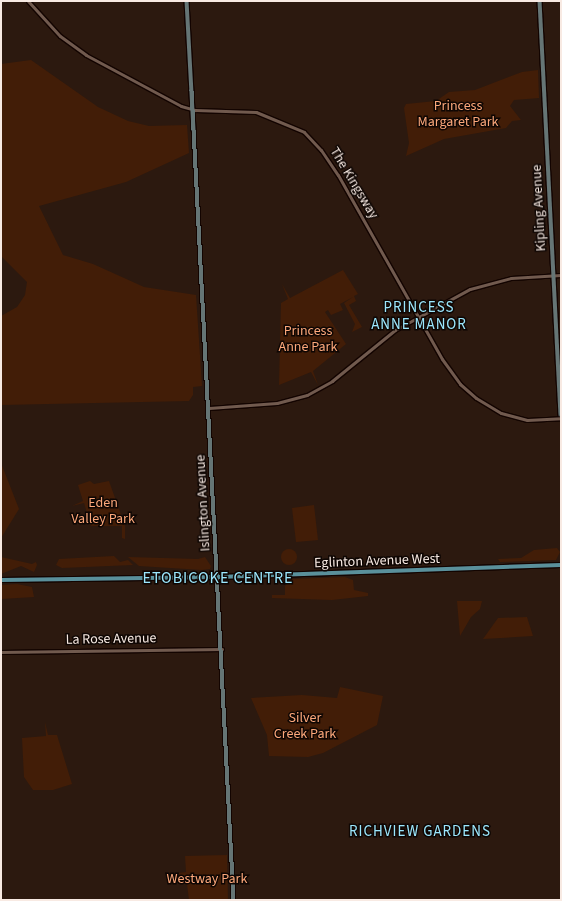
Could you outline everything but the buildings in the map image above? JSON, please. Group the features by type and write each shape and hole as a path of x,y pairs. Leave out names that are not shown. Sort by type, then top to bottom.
{"main road":[{"name":"Islington Avenue","path":"187,1 234,900"},
{"name":"Kipling Avenue","path":"540,1 561,414"},
{"name":"Eglinton Avenue West","path":"1,580 218,577 561,566"}],"street":[{"name":"The Kingsway","path":"28,1 60,36 86,55 193,110 256,112 278,119 307,135 338,175 453,377 476,398 516,417 561,418"},
{"path":"209,408 277,403 307,395 322,389 384,337 418,317 480,285 511,278 561,275"},
{"name":"La Rose Avenue","path":"1,652 222,649"}],"green space":[{"path":"31,60 98,107 128,121 149,126 187,125 189,153 126,182 39,206 63,255 93,264 144,287 196,295 202,386 193,387 193,395 189,401 1,405 1,316 17,307 25,295 27,282 1,256 1,64"},
{"name":"Princess Margaret Park","path":"538,70 539,98 514,100 510,106 521,120 512,121 506,128 444,139 406,156 409,143 404,108 406,104 436,101 449,92 475,90 522,72"},
{"name":"Princess Anne Park","path":"343,270 358,294 354,296 356,301 349,305 362,327 352,332 355,324 344,303 353,297 340,304 343,310 331,315 328,310 325,312 346,344 313,371 318,385 311,372 279,385 281,303 288,299 282,284 290,298"},
{"path":"1,463 19,509 1,538"},
{"name":"Eden Valley Park","path":"90,481 94,484 109,481 125,526 125,539 122,538 122,526 91,526 84,503 72,506 83,501 78,485"},
{"path":"314,505 318,540 296,542 292,508"},
{"path":"557,548 560,552 556,560 500,562 498,559 521,558 534,550"},
{"path":"289,549 295,551 297,557 295,563 289,565 283,563 281,557 283,551"},
{"path":"114,556 120,562 128,560 133,565 62,568 56,565 59,559"},
{"path":"1,557 32,564 36,562 37,565 34,572 21,566 1,574"},
{"path":"128,557 198,559 205,557 211,566 210,569 202,570 139,566"},
{"path":"345,577 353,580 354,590 368,593 368,596 332,600 272,598 272,595 285,595 285,586 291,579"},
{"path":"17,584 32,587 34,597 1,599 1,585"},
{"path":"457,601 482,601 480,609 471,617 460,636"},
{"path":"527,617 533,636 483,639 498,618"},
{"name":"Silver Creek Park","path":"340,687 383,696 377,725 323,753 308,757 269,756 267,735 251,698 302,695 337,698"},
{"path":"45,722 48,735 57,735 72,784 53,790 33,790 24,777 22,738 46,736"},
{"name":"Westway Park","path":"227,855 228,900 189,900 186,876 180,876 179,873 186,872 185,856"}],"district":[{"name":"PRINCESS ANNE MANOR","path":"419,316"},
{"name":"ETOBICOKE CENTRE","path":"218,578"},
{"name":"RICHVIEW GARDENS","path":"420,832"}]}
